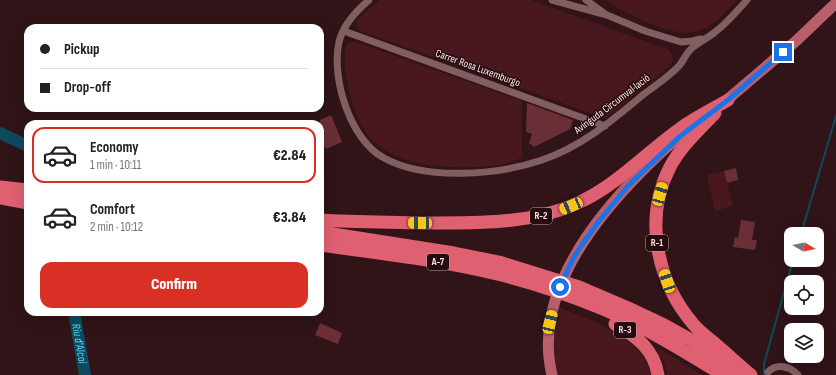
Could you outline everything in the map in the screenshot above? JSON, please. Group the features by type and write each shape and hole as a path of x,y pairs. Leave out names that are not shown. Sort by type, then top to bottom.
{"highway":[{"name":"R-2","path":"324,220 357,222 476,222 534,217 558,211 584,200 609,185 682,127 728,100"},
{"name":"R-1","path":"728,100 688,140 671,166 657,205 656,230 660,260 673,296 695,326 751,375"},
{"path":"0,186 24,189"},
{"path":"0,198 24,202"},
{"name":"A-7","path":"324,233 454,253 499,262 579,287 664,325 690,340 741,375"},
{"name":"A-7","path":"324,246 431,261 496,274 534,284 604,310 673,344 723,375"},
{"name":"R-3","path":"576,300 588,310 606,318 630,333 642,344 654,360 658,375"}],"main road":[{"path":"552,375 548,348 548,334 560,287 573,259 599,221 628,186 679,137 728,100 795,42 836,3"}],"street":[{"name":"Avinguda Circumval·lació","path":"369,0 358,9 350,19 339,40 338,78 345,105 357,131 366,144 384,158 398,165 416,169 467,174 494,171 542,160 566,150 589,137 605,126 678,67 691,49 715,32 748,0"},
{"path":"552,0 607,15 646,31 681,42 705,38"},
{"path":"586,0 607,15"},
{"name":"Carrer Rosa Luxemburgo","path":"344,31 605,126"},
{"path":"768,372 779,366 790,369 798,375"}],"shaded area":[{"path":"379,0 531,0 667,49 672,54 672,61 671,65 604,118 360,31 357,27 357,20"},
{"path":"606,0 737,0 720,18 708,27 687,33 664,29 653,25 623,11"},
{"path":"349,42 356,42 522,101 522,158 501,165 485,167 449,167 413,162 396,156 381,148 365,131 352,102 345,67 345,50"},
{"path":"724,171 733,206 715,211 707,175"},
{"path":"559,307 600,324 627,340 638,350 646,361 651,375 556,375 553,358 553,341"},
{"path":"655,346 702,375 667,375 664,363"}],"building":[{"path":"527,103 573,120 570,129 534,147 529,143 532,134 526,132"},
{"path":"331,115 342,142 326,149 324,145 324,120 320,120"},
{"path":"736,168 738,180 727,183 724,171"},
{"path":"741,220 755,222 752,240 757,240 755,250 733,247 735,237 738,238"},
{"path":"320,323 342,333 338,344 315,335"}],"waterway":[{"path":"803,227 836,116"},
{"name":"Riu d'Alcoi","path":"0,133 24,144"},
{"path":"764,375 764,364 791,267"},
{"name":"Riu d'Alcoi","path":"75,316 85,375"}],"route":[{"path":"560,287 581,246 599,221 628,186 652,161 679,137 728,100 783,52"}]}
